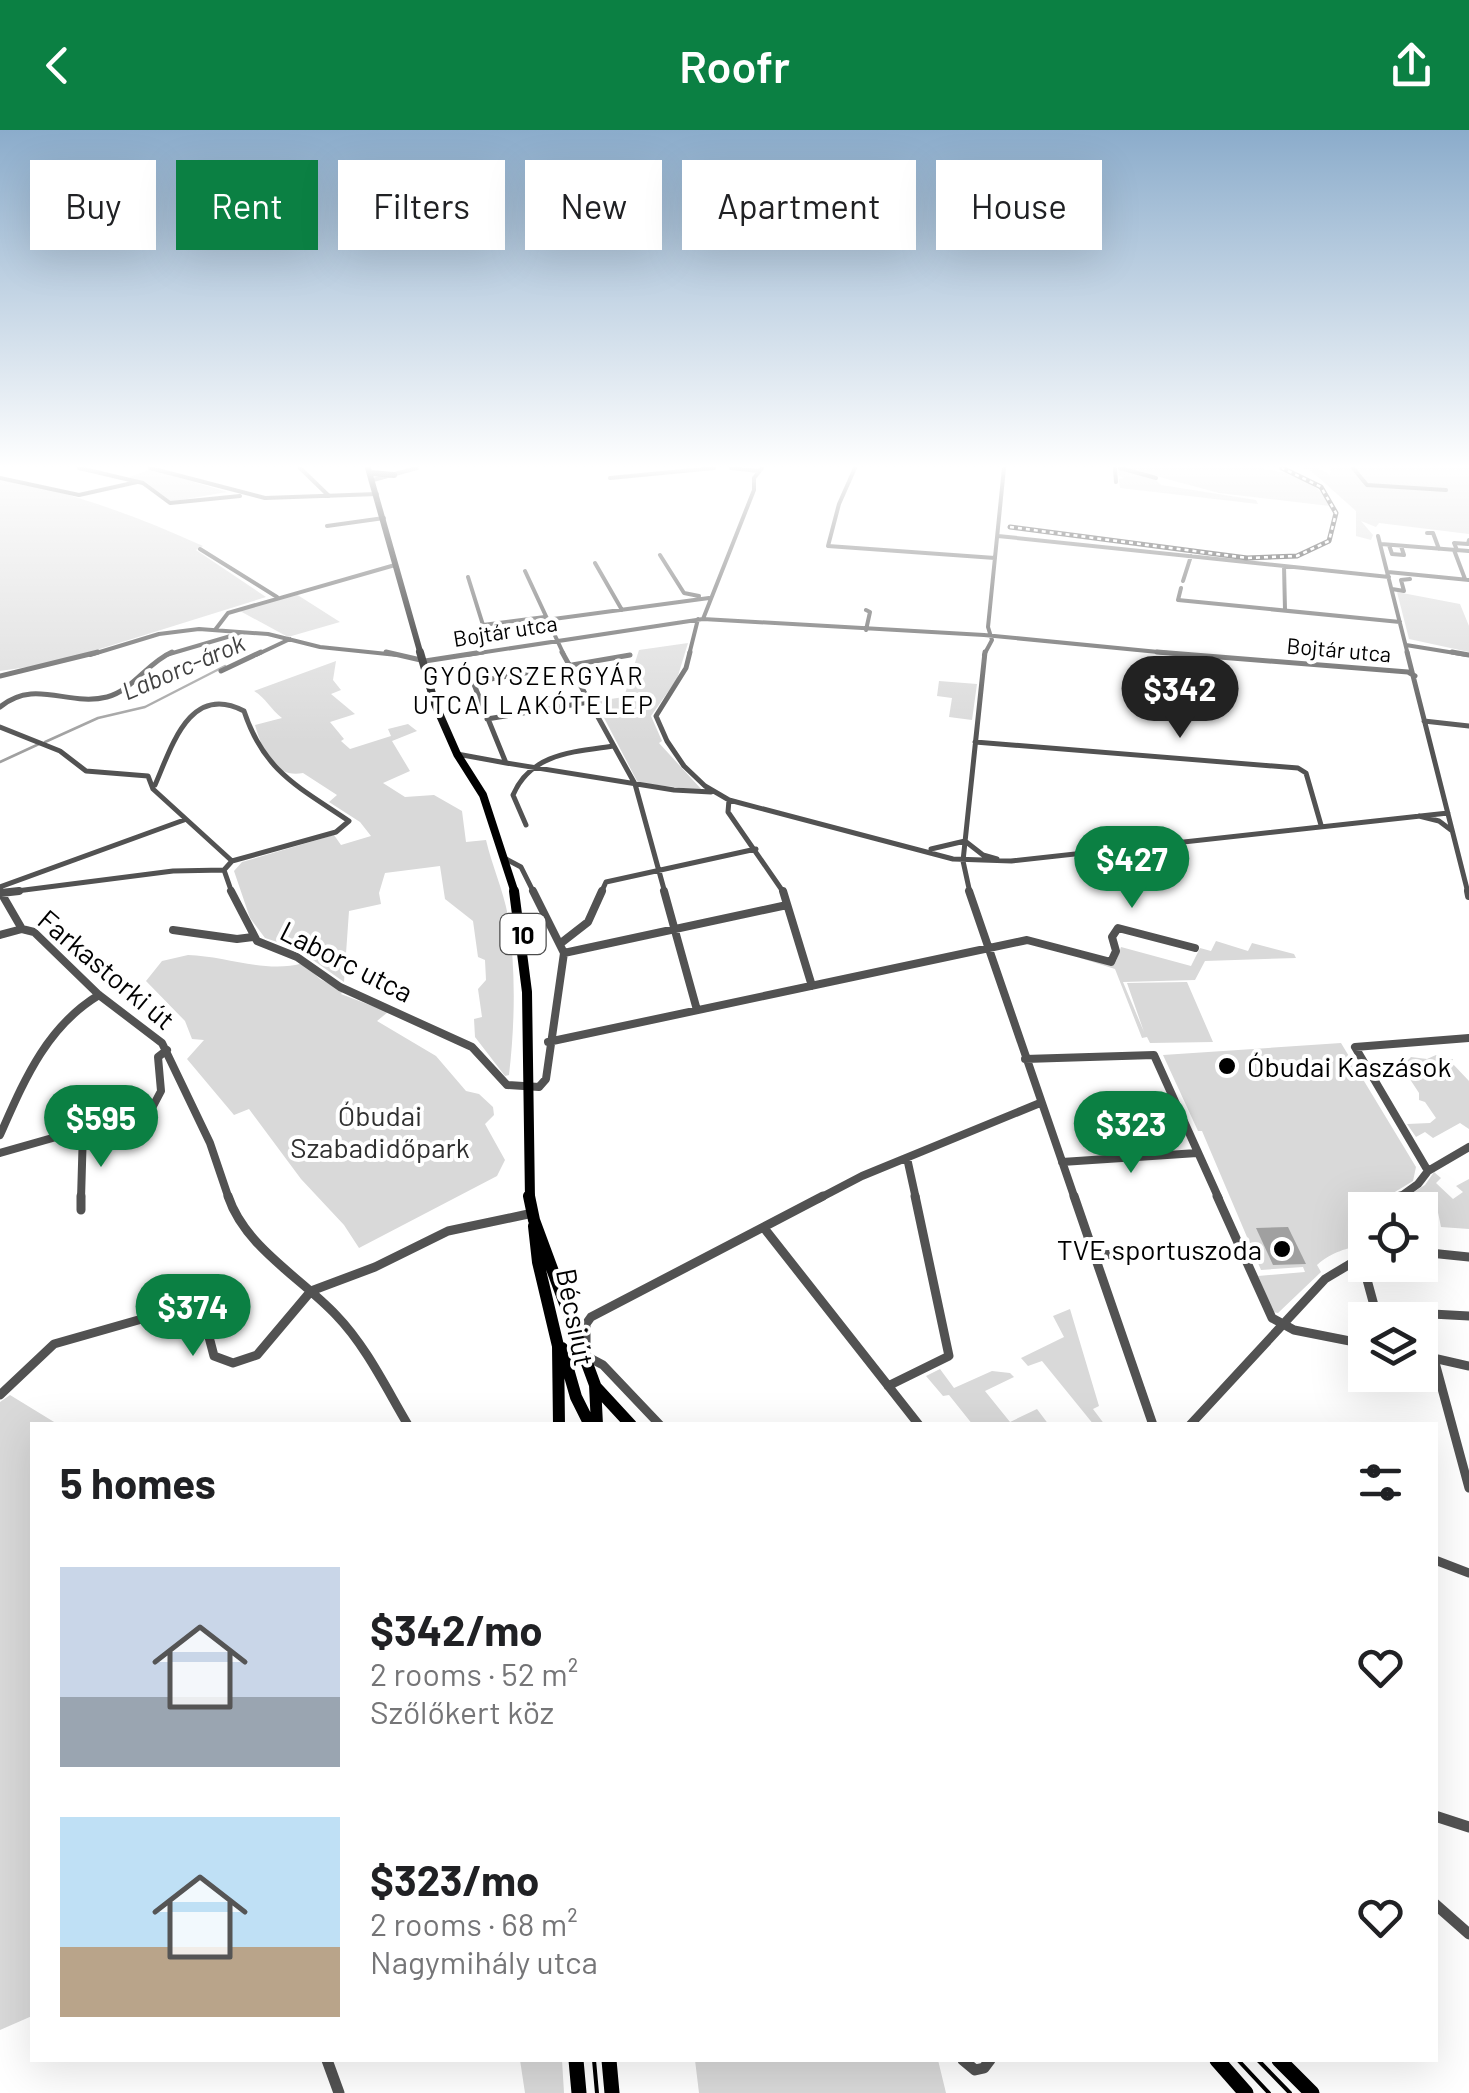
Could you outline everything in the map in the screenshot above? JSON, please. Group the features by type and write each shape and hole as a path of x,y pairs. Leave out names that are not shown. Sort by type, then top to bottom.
{"main road":[{"name":"Bécsi út","path":"394,560 435,704 457,754 482,794 506,859 523,934 526,1168 537,1257 555,1323 560,1422"},
{"name":"Bécsi út","path":"534,1217 586,1356 594,1385 594,1422"},
{"name":"10","path":"555,1323 576,1398 592,1422"},
{"path":"594,1385 628,1422"},
{"path":"576,2062 579,2093"},
{"path":"609,2062 612,2093"},
{"path":"1219,2062 1246,2093"},
{"path":"1281,2062 1312,2093"}],"street":[{"path":"217,560 276,597"},
{"path":"663,560 687,594 710,597"},
{"path":"711,792 664,738 656,716 686,668 725,560"},
{"path":"995,560 988,628 991,640 984,654 963,861 966,882 1152,1422"},
{"path":"1190,560 1178,600 1400,622"},
{"path":"1225,560 1467,580"},
{"path":"1385,560 1469,896"},
{"path":"595,563 622,610"},
{"path":"1284,566 1284,610"},
{"path":"215,630 228,613 276,597 396,568"},
{"path":"525,571 555,640 635,784 697,1010"},
{"path":"1392,589 1404,591 1402,579 1424,580 1425,576"},
{"path":"468,577 483,625 710,597"},
{"path":"681,602 687,594"},
{"path":"866,610 870,612 866,630"},
{"name":"Bojtár utca","path":"290,639 320,647 380,650 403,658 701,619 1378,670 1413,678"},
{"path":"984,654 978,638 988,628"},
{"path":"0,676 55,665 159,634 215,630 290,639"},
{"path":"0,706 12,696 33,690 87,700 116,694 132,685 158,658 246,632"},
{"path":"221,672 290,639"},
{"path":"1406,645 1469,655"},
{"path":"506,762 473,682 630,656"},
{"path":"1378,670 1408,660"},
{"path":"1378,670 1413,678"},
{"path":"487,719 589,702"},
{"path":"0,890 173,871 224,870 232,861 336,832 348,822 274,771 238,706 218,705 184,720 153,789"},
{"path":"1424,721 1469,726"},
{"path":"0,727 60,751 86,771 140,772 165,764"},
{"path":"976,742 1298,768 1306,774 1322,824"},
{"path":"526,825 513,791 532,768 560,754 614,746"},
{"path":"457,754 635,784 711,792 963,861 1012,861"},
{"path":"463,764 490,760"},
{"path":"140,772 150,778 153,789 184,820 232,861"},
{"path":"729,800 728,812 785,894 812,986"},
{"path":"1421,813 1445,801"},
{"path":"966,882 975,868 1012,861 1410,814 1448,813"},
{"path":"1410,814 1434,819 1464,838"},
{"path":"0,890 184,820"},
{"path":"923,849 942,850 965,840"},
{"path":"965,840 983,855 1012,861"},
{"path":"562,943 588,922 606,882 756,849"},
{"name":"Bécsi út","path":"506,859 521,867 564,953 545,1082 539,1087 527,1085"},
{"name":"Laborc utca","path":"224,870 236,908 252,937 298,957 340,987 472,1046 507,1085 527,1085"},
{"name":"Farkastorki út","path":"0,890 22,929 34,932 99,994 150,1030 167,1050 210,1144 237,1222 349,1329 406,1422"},
{"path":"564,953 787,905"},
{"path":"548,1042 1032,940 1111,962 1116,951 1112,937 1118,928 1195,948"},
{"path":"0,934 22,929"},
{"path":"173,930 237,940 252,937"},
{"path":"0,1135 43,1047 88,1000 99,994"},
{"path":"1428,1171 1356,1045 1469,1038"},
{"path":"0,1153 154,1107 161,1091 158,1057 167,1050"},
{"path":"1025,1059 1154,1055 1268,1312 1282,1326 1348,1340"},
{"path":"917,1422 764,1228 862,1176 1040,1103"},
{"path":"81,1210 82,1130"},
{"path":"1407,1192 1428,1171 1469,1147"},
{"path":"1062,1162 1197,1153"},
{"path":"888,1386 949,1356 907,1158"},
{"path":"0,1395 36,1356 62,1340 170,1311 204,1314 210,1326 214,1356 225,1362 246,1361 262,1351 311,1291 375,1267 456,1228 534,1217"},
{"name":"Bécsi út","path":"586,1356 586,1324 590,1317 764,1228"},
{"path":"1096,1255 1146,1254"},
{"path":"1438,1254 1469,1257"},
{"path":"1193,1422 1338,1268 1348,1264"},
{"path":"1438,1316 1469,1316"},
{"path":"586,1356 603,1364 657,1422"},
{"path":"1438,1359 1469,1366"},
{"path":"1438,1367 1469,1488"},
{"path":"1438,1561 1469,1573"},
{"path":"1438,1817 1469,1827"},
{"path":"1438,1907 1469,1934"},
{"path":"328,2062 339,2093"},
{"path":"965,2062 975,2070 988,2062"}],"green space":[{"path":"0,560 210,560 266,597 55,663 0,671"},
{"path":"1397,592 1460,604 1469,626 1469,652 1409,639"},
{"path":"296,594 340,622 288,637 240,611"},
{"path":"688,643 677,679 651,716 662,741 659,743 702,790 638,783 601,712 609,711 608,707 597,701 624,697 639,650"},
{"path":"336,661 333,680 341,690 331,694 355,714 330,722 344,739 341,741 350,749 391,736 388,729 408,724 417,731 392,741 410,771 383,783 405,797 434,795 462,811 466,842 486,840 511,936 514,996 509,1075 505,1076 475,1037 474,1019 482,1017 478,989 486,980 485,960 478,957 473,921 445,899 440,866 385,873 379,893 381,904 349,911 344,982 296,948 265,938 250,918 234,871 242,862 334,835 341,845 371,836 360,822 329,802 337,795 303,773 293,774 277,767 255,725 282,718 254,691"},
{"path":"939,681 977,684 972,720 949,717 952,698 937,696"},
{"path":"1216,941 1248,951 1252,943 1294,954 1296,958 1205,961 1195,980 1123,982 1144,1032 1127,983 1187,982 1213,1042 1150,1043 1147,1037 1142,1038 1115,969 1080,958 1116,961 1121,947 1191,966 1200,948 1211,951"},
{"name":"Óbudai Szabadidőpark","path":"188,955 275,967 303,963 320,979 343,991 341,994 388,1012 377,1021 436,1056 466,1091 479,1094 493,1107 494,1115 485,1124 505,1160 497,1176 359,1248 249,1109 234,1115 187,1059 204,1040 192,1039 185,1021 146,981 162,961"},
{"path":"1341,1043 1416,1167 1413,1181 1395,1192 1348,1192 1348,1249 1317,1265 1321,1272 1278,1313 1273,1312 1258,1276 1305,1272 1303,1267 1261,1270 1202,1131 1198,1131 1163,1055"},
{"path":"1436,1055 1442,1060 1453,1059 1452,1063 1469,1081 1469,1129 1460,1123 1433,1138 1425,1132 1416,1137 1407,1124 1430,1123 1436,1118 1419,1100 1419,1093 1402,1067 1374,1067 1371,1063 1404,1064 1411,1057 1427,1059"},
{"path":"1434,1172 1441,1178 1436,1183 1453,1199 1463,1192 1456,1186 1469,1179 1469,1229 1441,1227 1438,1192 1414,1192"},
{"path":"1070,1309 1099,1406 1093,1409 1103,1422 1092,1422 1042,1361 1028,1366 1021,1358 1064,1337 1053,1316"},
{"path":"940,1369 954,1388 992,1371 1010,1373 1014,1377 985,1391 1010,1422 971,1422 949,1395 943,1396 926,1376"},
{"path":"10,1395 54,1422 30,1422 30,2017 0,2030 0,1402"},
{"path":"1037,1409 1047,1422 1010,1422"},
{"path":"520,2062 562,2062 564,2093 525,2093"},
{"path":"695,2062 938,2062 946,2093 699,2093"}],"shaded area":[{"name":"TVE sportuszoda","path":"1288,1227 1306,1264 1273,1265 1256,1228"}],"waterway":[{"name":"Laborc-árok","path":"45,742 98,718 145,707 225,666"},
{"name":"Laborc-árok","path":"0,762 39,744"}],"tram line":[{"path":"594,2062 597,2093"},
{"path":"1240,2062 1269,2093"},
{"path":"1260,2062 1290,2093"}],"place":[{"name":"Óbudai Kaszások","path":"1227,1066"},
{"name":"TVE sportuszoda","path":"1282,1249"}],"district":[{"name":"GYÓGYSZERGYÁR UTCAI LAKÓTELEP","path":"534,690"}]}
